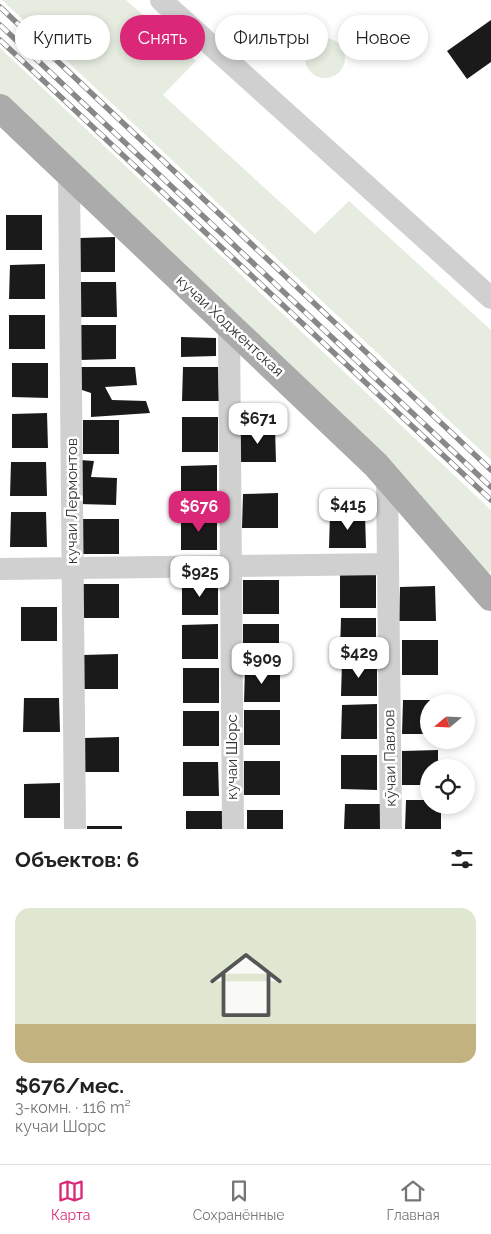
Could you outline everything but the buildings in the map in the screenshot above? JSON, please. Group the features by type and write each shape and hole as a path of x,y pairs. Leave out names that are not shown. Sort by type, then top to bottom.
{"main road":[{"name":"кучаи Ходжентская","path":"0,108 387,477 491,597"}],"street":[{"path":"161,0 491,298"},
{"name":"кучаи Лермонтов","path":"69,174 75,829"},
{"name":"кучаи Шорс","path":"229,325 233,829"},
{"name":"кӯчаи Павлов","path":"387,477 391,829"},
{"path":"0,568 388,564"}],"shaded area":[{"path":"2,0 126,0 143,15 120,15 120,60 195,60 196,61 163,95 315,234 349,201 491,330 491,460 66,60 110,60 110,15 18,15"},
{"path":"328,38 338,43 338,60 345,60 344,66 333,77 317,77 308,69 305,60 328,60"},
{"path":"0,48 491,510 491,571 486,575 0,95"}],"railway":[{"path":"0,7 491,470"},
{"path":"0,25 491,487"},
{"path":"0,40 491,500"}]}
